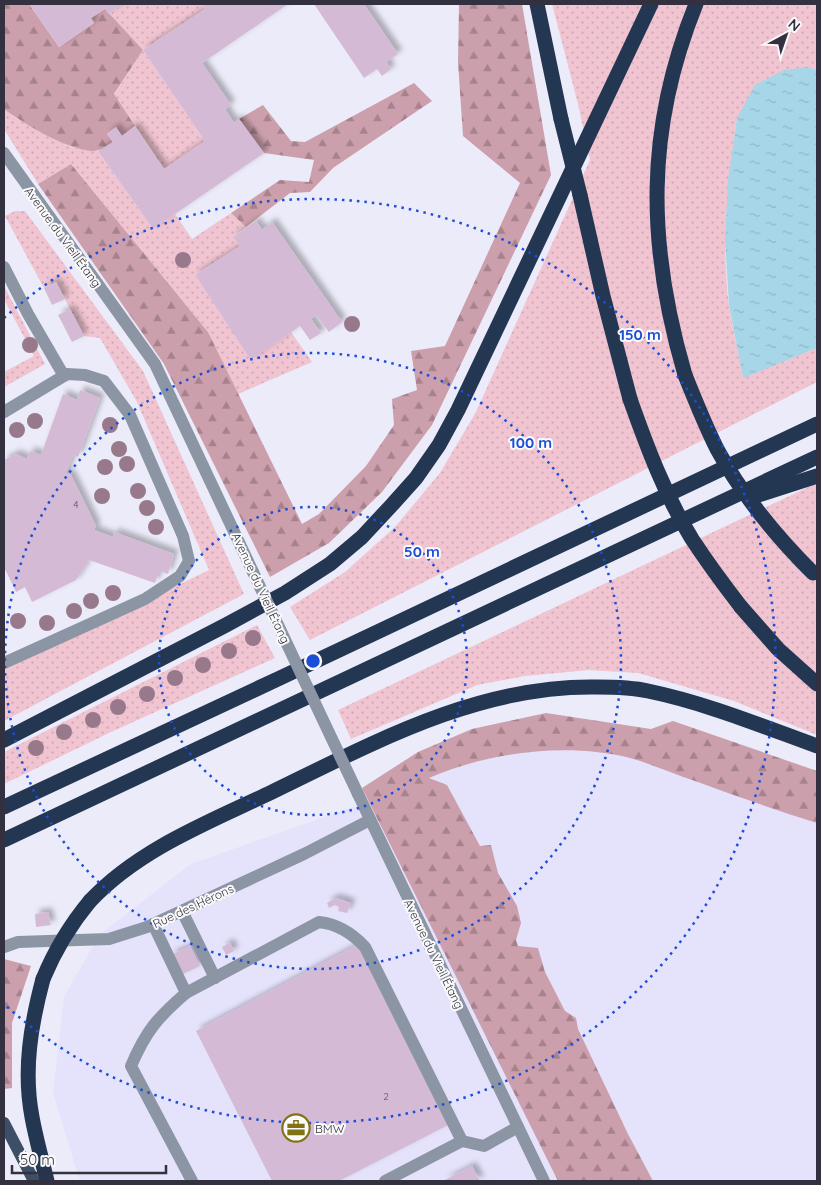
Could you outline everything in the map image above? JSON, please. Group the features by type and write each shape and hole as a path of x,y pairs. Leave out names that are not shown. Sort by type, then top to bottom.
{"highway":[{"path":"537,4 561,120 603,296 630,399 650,454 670,500 692,538 741,607 778,649 817,684"},
{"path":"4,740 285,593 330,564 362,537 416,478 439,445 458,410 651,4"},
{"path":"696,4 670,86 662,126 657,168 656,209 664,291 685,375 718,449 739,484 763,518 815,575"},
{"path":"4,807 817,424"},
{"path":"4,840 817,457"},
{"path":"693,516 817,476"},
{"path":"47,1181 32,1117 28,1083 30,1039 34,1013 43,979 65,934 90,901 107,883 129,866 196,828 375,742 464,706 501,696 572,686 646,690 704,706 817,746"}],"main road":[{"path":"4,1123 34,1181"}],"street":[{"name":"Avenue du Vieil Étang","path":"4,154 155,364 370,820 544,1181"},
{"path":"4,267 28,314 64,376"},
{"path":"4,412 67,374 85,375 104,381 130,415 183,536 189,561 180,576 145,599 4,663"},
{"name":"Rue des Hérons","path":"4,947 18,942 109,939 153,924 304,854 370,820"},
{"path":"182,911 215,978"},
{"path":"192,1181 132,1066 142,1041 152,1025 186,993 319,922 332,923 344,929 358,939 365,947 462,1141"},
{"path":"153,924 186,993"},
{"path":"385,1181 462,1141 484,1146 518,1127"}],"shaded area":[{"path":"123,4 202,4 205,9 143,50 108,14"},
{"path":"552,4 817,4 817,70 808,67 737,118 728,189 726,259 729,306 743,377 817,348 817,382 310,640 290,607 345,572 395,527 440,473 476,412 590,160 578,104"},
{"path":"143,50 205,141 164,169 114,95"},
{"path":"4,109 16,118 71,147 98,151 153,229 175,214 192,239 231,213 246,227 233,237 240,246 195,275 251,359 291,332 312,362 238,394 208,332 71,164 38,184 4,129"},
{"path":"15,211 25,211 143,371 244,594 4,721 4,670 209,570 137,402 100,338 84,336 56,282 44,288 5,216"},
{"path":"4,286 45,364 4,387 4,372 34,356 4,299"},
{"path":"817,483 817,735 734,701 638,673 589,670 525,676 477,685 351,739 338,710"},
{"path":"257,625 275,658 111,732 4,784 4,752"},
{"path":"557,745 646,756 817,815 817,1181 81,1181 53,1093 64,997 100,934 191,864 418,784 441,764"}],"green space":[{"path":"4,4 29,4 59,47 94,23 91,18 105,9 143,50 114,94 135,126 122,136 116,127 107,134 113,142 101,149 90,151 64,144 23,122 4,109"},
{"path":"459,4 522,4 551,175 432,425 382,492 329,543 270,577 164,364 38,184 71,164 208,332 302,524 319,514 366,466 394,425 392,399 417,390 411,351 445,346 520,183 463,136 458,62"},
{"path":"414,83 432,101 333,168 310,192 290,193 246,227 231,213 280,180 309,182 314,160 264,153 239,119 263,105 291,141 305,142"},
{"path":"546,713 651,729 673,721 817,771 817,823 638,760 606,753 554,750 528,752 476,762 429,778 447,785 480,846 491,845 498,873 517,906 521,923 516,940 518,946 538,948 545,972 565,1011 576,1018 578,1029 628,1134 653,1181 558,1181 362,788 418,752 472,729"},
{"path":"4,959 31,966 12,1023 12,1088 4,1089"}],"water":[{"path":"808,67 817,70 817,348 743,378 729,305 725,240 728,180 737,118 755,85 784,70"}],"building":[{"path":"29,4 123,4 108,14 105,9 91,18 94,23 59,47"},
{"path":"202,4 288,4 202,63 231,105 225,109 234,123 239,119 264,153 153,229 98,151 113,142 107,134 116,127 122,136 135,126 164,169 205,141 143,50 205,9"},
{"path":"314,4 364,4 398,54 386,62 391,69 382,76 377,69 364,78"},
{"path":"256,221 262,230 272,222 342,322 329,332 316,315 311,319 321,333 310,340 300,326 251,360 195,275 240,246 233,237"},
{"path":"56,282 65,299 52,305 44,288"},
{"path":"70,309 84,336 72,342 58,315"},
{"path":"80,390 100,398 78,457 73,455 66,473 71,475 96,526 94,530 113,537 114,532 174,554 168,574 159,571 155,583 89,560 76,580 32,602 25,587 16,592 4,567 4,460 16,454 27,459 30,451 41,455 63,394 77,400"},
{"path":"335,898 351,903 347,913 338,911 339,907 335,905 329,908 327,903"},
{"path":"48,912 51,925 36,927 35,914"},
{"path":"230,943 234,951 226,955 222,947"},
{"path":"357,945 450,1124 339,1181 272,1181 196,1031"},
{"path":"190,946 200,966 181,975 171,955"},
{"path":"472,1166 480,1181 443,1181"}],"place":[{"name":"BMW","path":"296,1128"}]}
